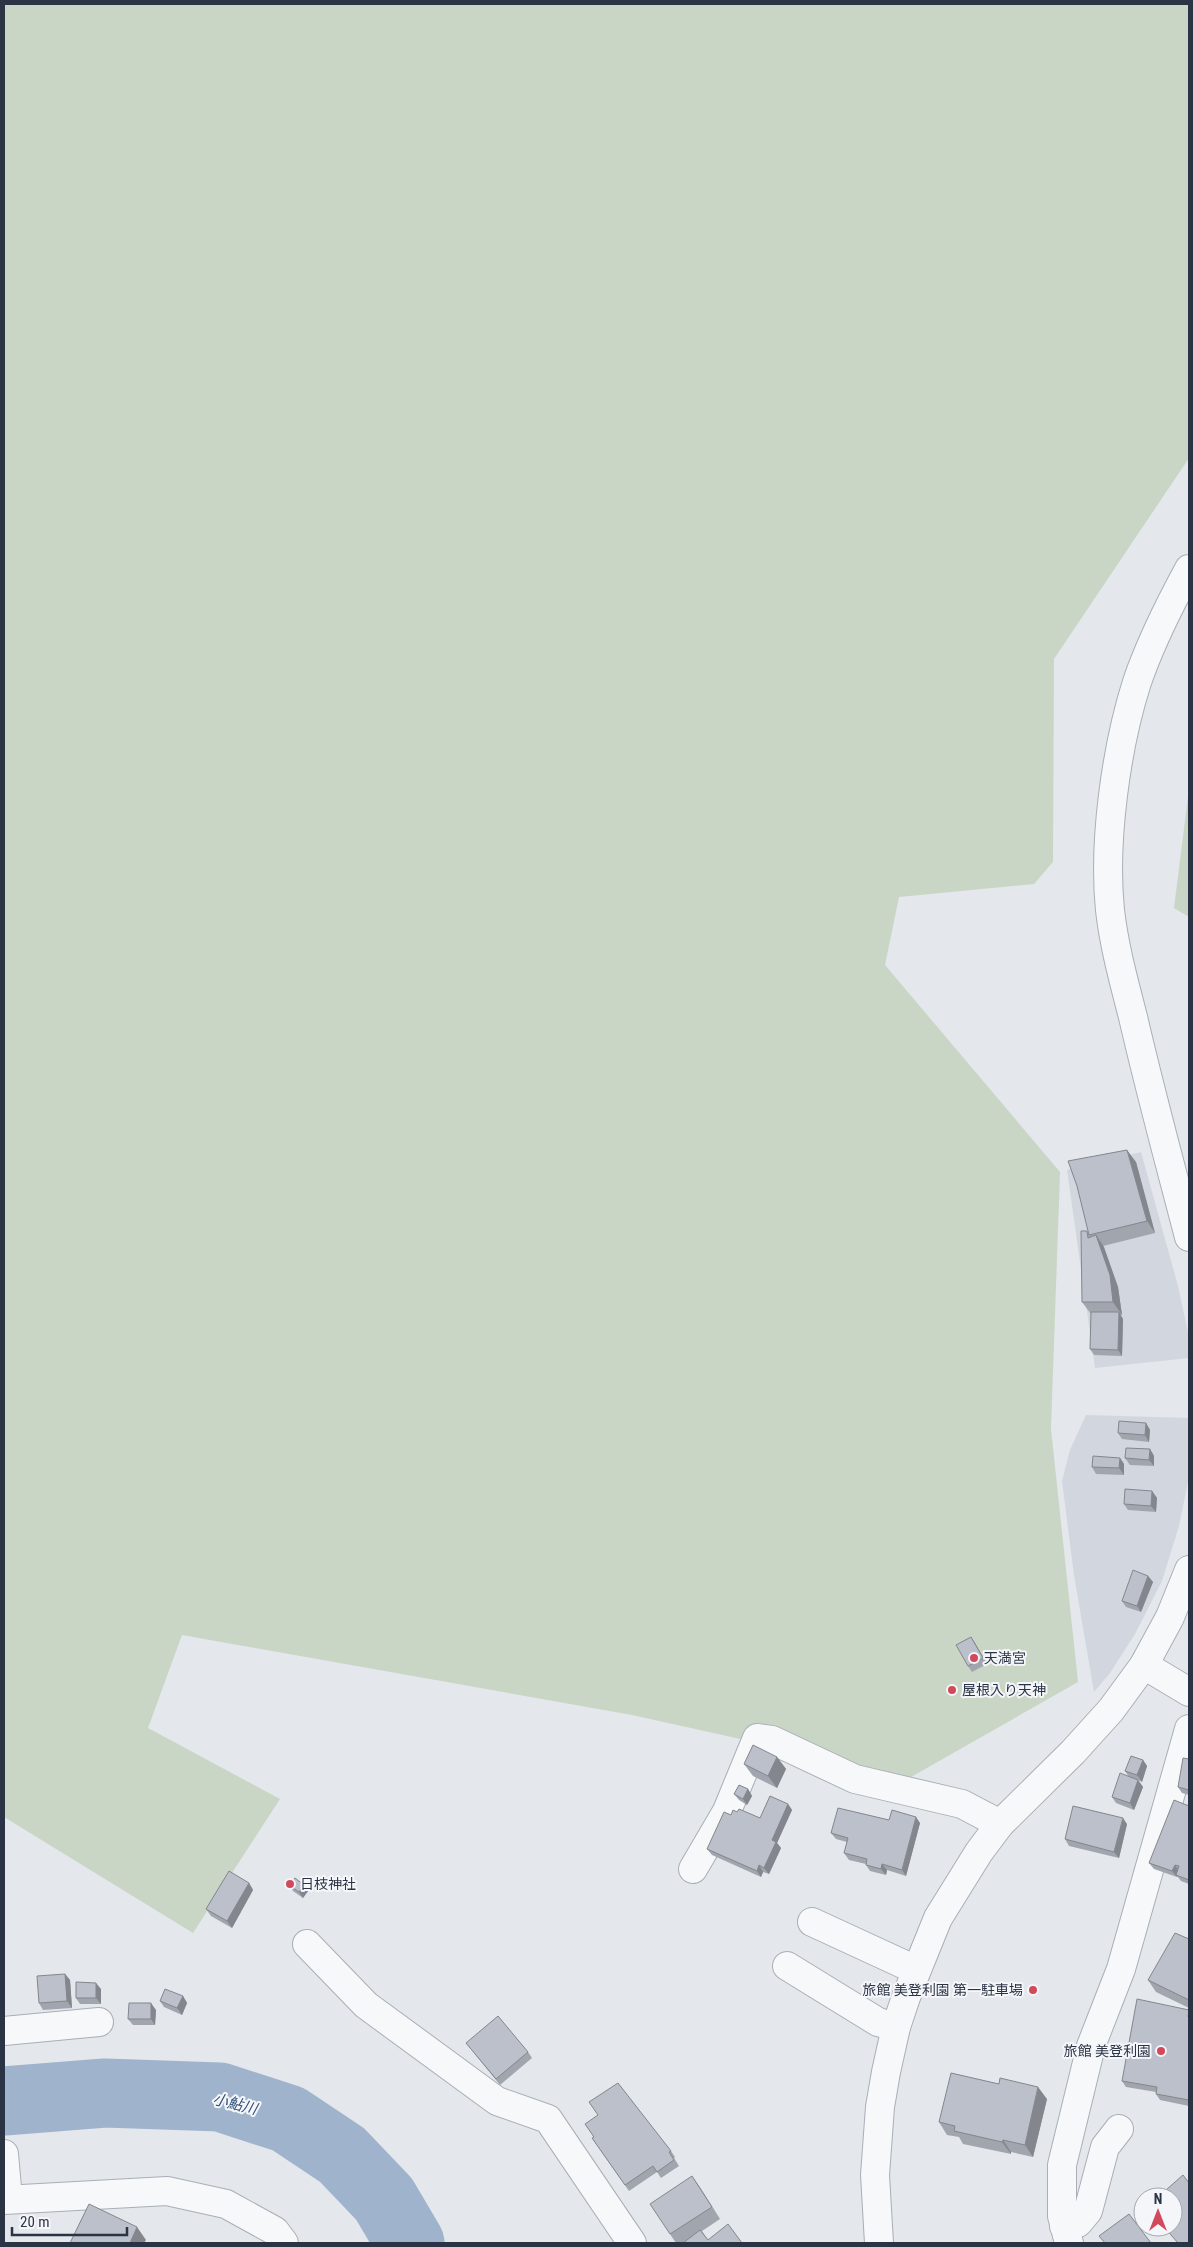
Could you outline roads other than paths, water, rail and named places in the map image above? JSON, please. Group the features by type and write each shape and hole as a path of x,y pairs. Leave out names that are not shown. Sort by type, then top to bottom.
{"street":[{"path":"1189,569 1159,631 1138,682 1123,738 1109,850 1110,910 1120,964 1146,1076 1189,1237"},
{"path":"879,2243 875,2175 884,2081 896,2027 916,1970 938,1918 979,1852 1000,1824 1079,1745 1110,1710 1144,1665 1170,1617 1189,1570"},
{"path":"1144,1665 1189,1692"},
{"path":"1066,2235 1062,2165 1091,2046 1121,1969 1189,1729"},
{"path":"693,1869 727,1811 757,1738 772,1740 856,1779 962,1804 1000,1824"},
{"path":"812,1922 916,1970"},
{"path":"307,1944 366,2004 496,2101 548,2120 632,2243"},
{"path":"787,1966 878,2022 896,2027"},
{"path":"4,2031 99,2022"},
{"path":"1066,2235 1088,2211 1105,2147 1119,2129"},
{"path":"4,2154 6,2195 167,2191 226,2204 275,2231 284,2243"}],"waterway":[{"name":"小鮎川","path":"4,2101 105,2093 220,2097 288,2119 342,2155 384,2199 410,2243"}],"place":[{"name":"天満宮","path":"974,1658"},
{"name":"屋根入り天神","path":"952,1690"},
{"name":"日枝神社","path":"290,1884"},
{"name":"旅館 美登利園 第一駐車場","path":"1033,1990"},
{"name":"旅館 美登利園","path":"1161,2051"}]}
